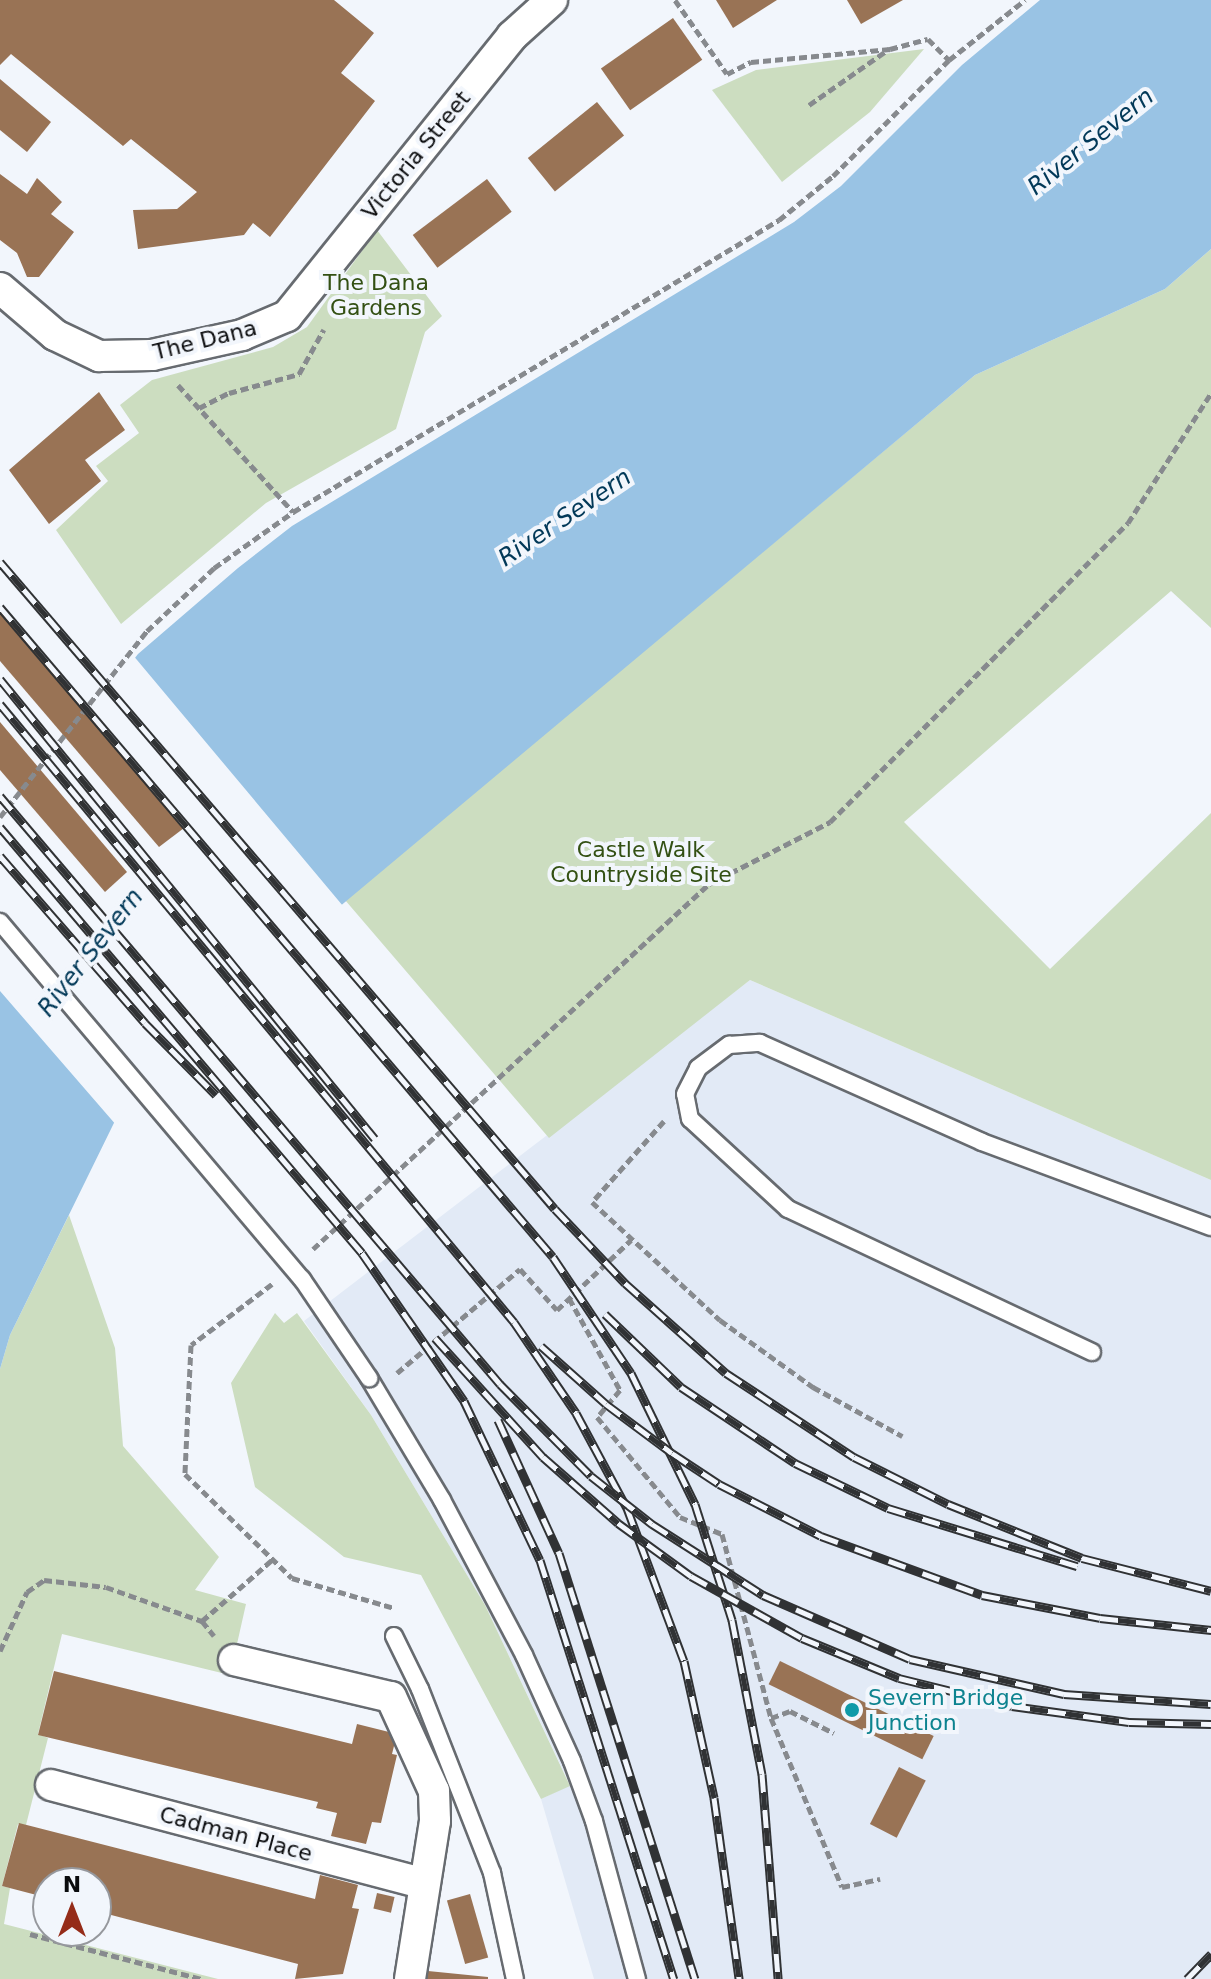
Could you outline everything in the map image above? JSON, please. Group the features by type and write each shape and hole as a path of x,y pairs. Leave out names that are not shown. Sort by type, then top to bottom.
{"street":[{"name":"Victoria Street","path":"287,316 512,36 552,0"},
{"name":"The Dana","path":"0,288 55,335 99,356 152,355 242,335 287,316"},
{"path":"234,1660 391,1697 434,1791 435,1821 422,1883 410,1979"},
{"name":"Cadman Place","path":"51,1785 422,1883"}],"lane":[{"path":"0,922 302,1279 388,1409 516,1641 572,1761 594,1821 637,1979"},
{"path":"1092,1352 788,1209 690,1119 685,1094 698,1068 729,1045 760,1043 982,1142 1211,1227"},
{"path":"394,1636 420,1689 492,1873 515,1979"}],"path":[{"path":"675,0 727,74 751,62 890,49 928,39 949,60"},
{"path":"0,817 147,631 214,568 293,512 779,220 833,176 949,60 1025,0"},
{"path":"809,105 890,49"},
{"path":"199,408 229,393 299,374 321,337"},
{"path":"167,373 293,512"},
{"path":"305,1256 709,884 830,822 1128,523 1211,393"},
{"path":"690,1119 662,1121 592,1202 631,1240 767,1355 857,1414 902,1436"},
{"path":"388,1409 412,1396 395,1374 519,1268 557,1310 631,1240"},
{"path":"282,1277 191,1345 185,1474 292,1578 396,1608 394,1636"},
{"path":"569,1298 620,1390 597,1417 680,1517 722,1534 771,1718 842,1887 880,1879"},
{"path":"0,1651 27,1592 44,1580 106,1587 202,1621 273,1559"},
{"path":"771,1718 790,1711 834,1733"},
{"path":"30,1934 201,1979"}],"shaded area":[{"path":"750,980 1211,1180 1211,1979 594,1979 541,1799 570,1785 485,1605 371,1415 304,1321"}],"green space":[{"path":"924,49 870,112 782,182 712,90 756,70"},
{"name":"The Dana Gardens","path":"377,230 442,316 425,332 396,429 266,503 121,624 56,530 108,481 96,466 139,433 120,405 152,380 273,347 307,327"},
{"name":"Castle Walk Countryside Site","path":"1211,249 1211,628 1171,591 904,822 1050,969 1211,813 1211,1180 750,980 549,1138 345,900 975,375 1165,289"},
{"path":"69,1215 115,1348 123,1446 219,1557 195,1590 246,1604 230,1675 62,1634 38,1734 48,1738 26,1825 18,1824 2,1886 10,1888 4,1924 32,1931 32,1947 93,1947 218,1979 0,1979 0,1369 10,1335"},
{"path":"275,1313 284,1323 297,1313 371,1415 485,1605 570,1786 541,1799 421,1575 344,1557 255,1487 231,1383"}],"water":[{"name":"River Severn","path":"1040,0 1211,0 1211,249 1165,289 975,375 137,1076 10,1335 0,1369 0,832 138,654 238,568 292,526 794,222 841,186 962,65"}],"pier":[{"path":"132,654 343,906 140,1079 117,1126 0,991 0,826"}],"building":[{"path":"0,0 334,0 374,33 341,73 375,101 270,237 253,223 244,235 138,249 133,210 177,209 197,192 131,139 123,146 11,54 0,65"},
{"path":"716,0 777,0 733,28"},
{"path":"847,0 903,0 861,24"},
{"path":"673,18 702,60 630,110 601,68"},
{"path":"0,79 51,122 27,152 0,130"},
{"path":"597,102 624,135 555,191 528,158"},
{"path":"0,174 27,194 37,178 62,202 51,214 74,232 39,277 27,277 17,253 0,240"},
{"path":"487,179 512,212 437,268 413,235"},
{"path":"99,392 125,430 85,460 101,481 49,524 9,470"},
{"path":"0,610 184,828 159,847 0,661"},
{"path":"0,722 127,872 105,892 0,770"},
{"name":"Severn Bridge Junction","path":"780,1661 934,1736 922,1759 769,1684"},
{"path":"54,1671 352,1744 357,1724 397,1734 392,1754 397,1755 381,1823 372,1822 366,1844 331,1836 337,1813 316,1808 318,1802 38,1735"},
{"path":"899,1767 926,1781 897,1838 870,1824"},
{"path":"19,1823 315,1899 320,1875 358,1885 352,1908 359,1909 343,1974 295,1979 298,1964 112,1915 112,1867 32,1867 32,1894 2,1886"},
{"path":"377,1893 395,1897 391,1913 373,1909"},
{"path":"470,1894 488,1957 465,1964 447,1901"},
{"path":"428,1971 488,1977 488,1979 427,1979"}],"railway":[{"path":"0,562 555,1209 625,1283 726,1373 854,1457 948,1504 1082,1558 1211,1591"},
{"path":"0,607 553,1257 631,1373 695,1504 732,1620 762,1774 778,1979"},
{"path":"0,679 375,1139"},
{"path":"0,704 514,1322 576,1413 627,1508 684,1661 714,1798 739,1979"},
{"path":"0,796 500,1384 591,1476 652,1524 763,1595 910,1659 1064,1694 1211,1704"},
{"path":"0,827 362,1253 464,1401 540,1560 674,1979"},
{"path":"0,856 145,1023 216,1095"},
{"path":"605,1314 681,1387 795,1463 888,1508 1077,1566"},
{"path":"435,1338 543,1457 618,1523 691,1576 802,1638 899,1678 1012,1706 1129,1722 1211,1724"},
{"path":"541,1346 606,1404 672,1453 719,1484 821,1536 982,1595 1100,1618 1211,1630"},
{"path":"498,1420 559,1553 695,1979"},
{"path":"1187,1979 1211,1954"}],"place":[{"name":"Severn Bridge Junction","path":"852,1710"}]}
